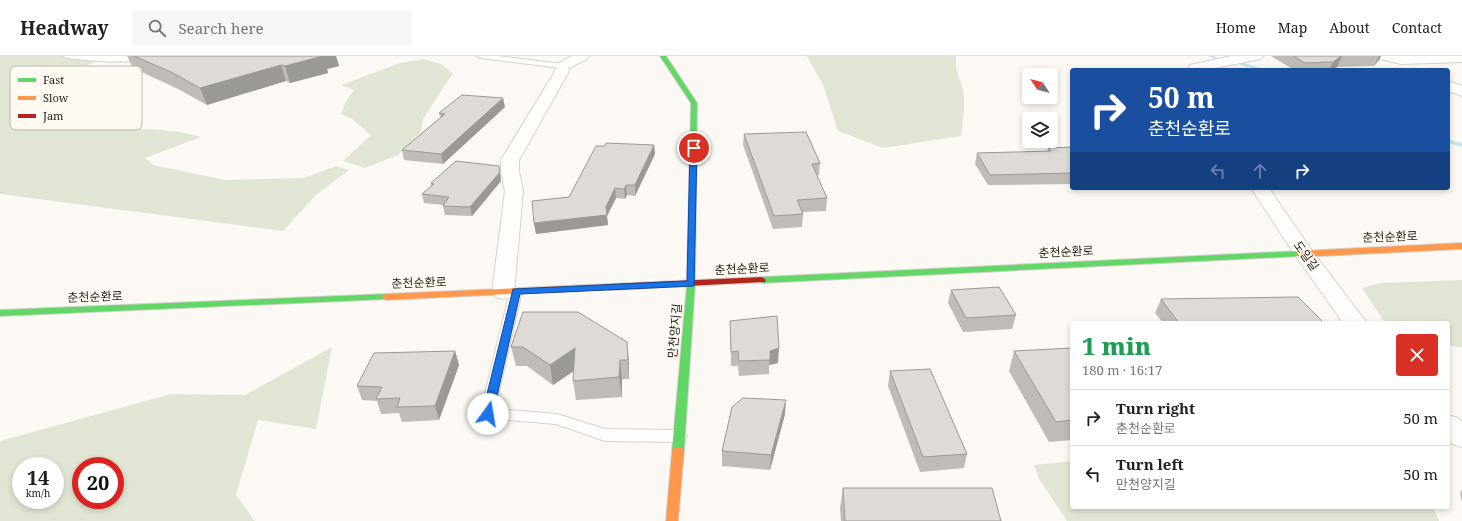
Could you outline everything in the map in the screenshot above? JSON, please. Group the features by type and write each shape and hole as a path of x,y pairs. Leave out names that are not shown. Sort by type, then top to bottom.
{"street":[{"path":"509,291 514,191 510,171 510,160 561,73 562,66 582,56"},
{"name":"만천양지길","path":"663,56 694,103 691,284 672,521"},
{"path":"1195,68 1244,57 1256,56"},
{"path":"1385,56 1401,60 1416,68"},
{"path":"1401,60 1462,58"},
{"name":"도일길","path":"1261,190 1302,252 1354,321"},
{"name":"춘천순환로","path":"0,313 691,284 1302,252 1462,246"},
{"path":"1450,427 1462,437"}],"lane":[{"path":"67,56 118,59 134,59 148,56"},
{"path":"480,56 562,66"},
{"path":"509,291 488,414 557,419 605,435 679,436"}],"green space":[{"path":"0,56 109,56 85,66 10,66 10,130 142,129 173,131 201,137 145,158 153,165 225,180 304,178 336,166 349,170 317,194 283,231 0,194"},
{"path":"807,56 956,56 956,69 962,86 964,98 961,136 883,148 838,131 823,85"},
{"path":"423,59 441,64 453,73 423,119 421,132 398,155 365,168 343,161 371,135 352,119 341,114 346,101 354,90 341,85 400,63"},
{"path":"1462,280 1462,348 1450,345 1450,321 1384,321 1362,288 1380,283"},
{"path":"332,347 316,429 258,420 236,495 255,521 0,521 0,441 171,394 245,395"},
{"path":"1070,461 1070,509 1434,509 1439,521 1067,521 1039,479 1034,465"}],"building":[{"path":"134,56 323,56 285,66 281,65 200,88 171,72"},
{"path":"1293,56 1341,56 1333,62 1305,63"},
{"path":"462,95 503,98 441,154 402,150 445,114 439,113"},
{"path":"806,132 820,163 812,164 827,198 797,200 803,214 774,216 744,134"},
{"path":"606,143 654,145 635,185 626,185 624,189 615,188 606,207 607,215 534,223 532,201 569,197 596,146 605,146"},
{"path":"1070,147 1070,173 990,175 977,153 1051,151 1048,148"},
{"path":"456,161 499,166 500,172 470,207 443,206 449,197 422,194 434,184 431,183"},
{"path":"999,287 1016,315 966,318 951,290"},
{"path":"1298,297 1322,321 1178,321 1161,299"},
{"path":"523,312 578,312 627,342 628,360 620,360 619,377 573,381 575,348 550,365 523,347 511,347"},
{"path":"777,316 779,348 770,351 770,360 739,361 738,351 731,352 730,321"},
{"path":"1070,348 1070,420 1056,422 1014,351"},
{"path":"455,351 435,406 397,407 400,398 376,399 382,387 357,386 374,353"},
{"path":"930,369 967,454 923,457 890,371"},
{"path":"743,398 786,400 771,455 722,451 732,407"},
{"path":"843,488 992,488 1001,521 845,521"}],"waterway":[{"path":"1210,56 1215,58"},
{"path":"1242,64 1257,68"},
{"path":"1450,142 1462,145"}],"traffic: fast":[{"path":"663,56 694,103 691,284 678,451"},
{"path":"762,280 1300,254"},
{"path":"0,313 386,297"}],"traffic: slow":[{"path":"1300,254 1462,246"},
{"path":"386,297 609,287"},
{"path":"672,521 678,451"}],"traffic: jam":[{"path":"609,287 762,280"}],"route":[{"path":"488,414 516,291 691,284 694,148"}]}
